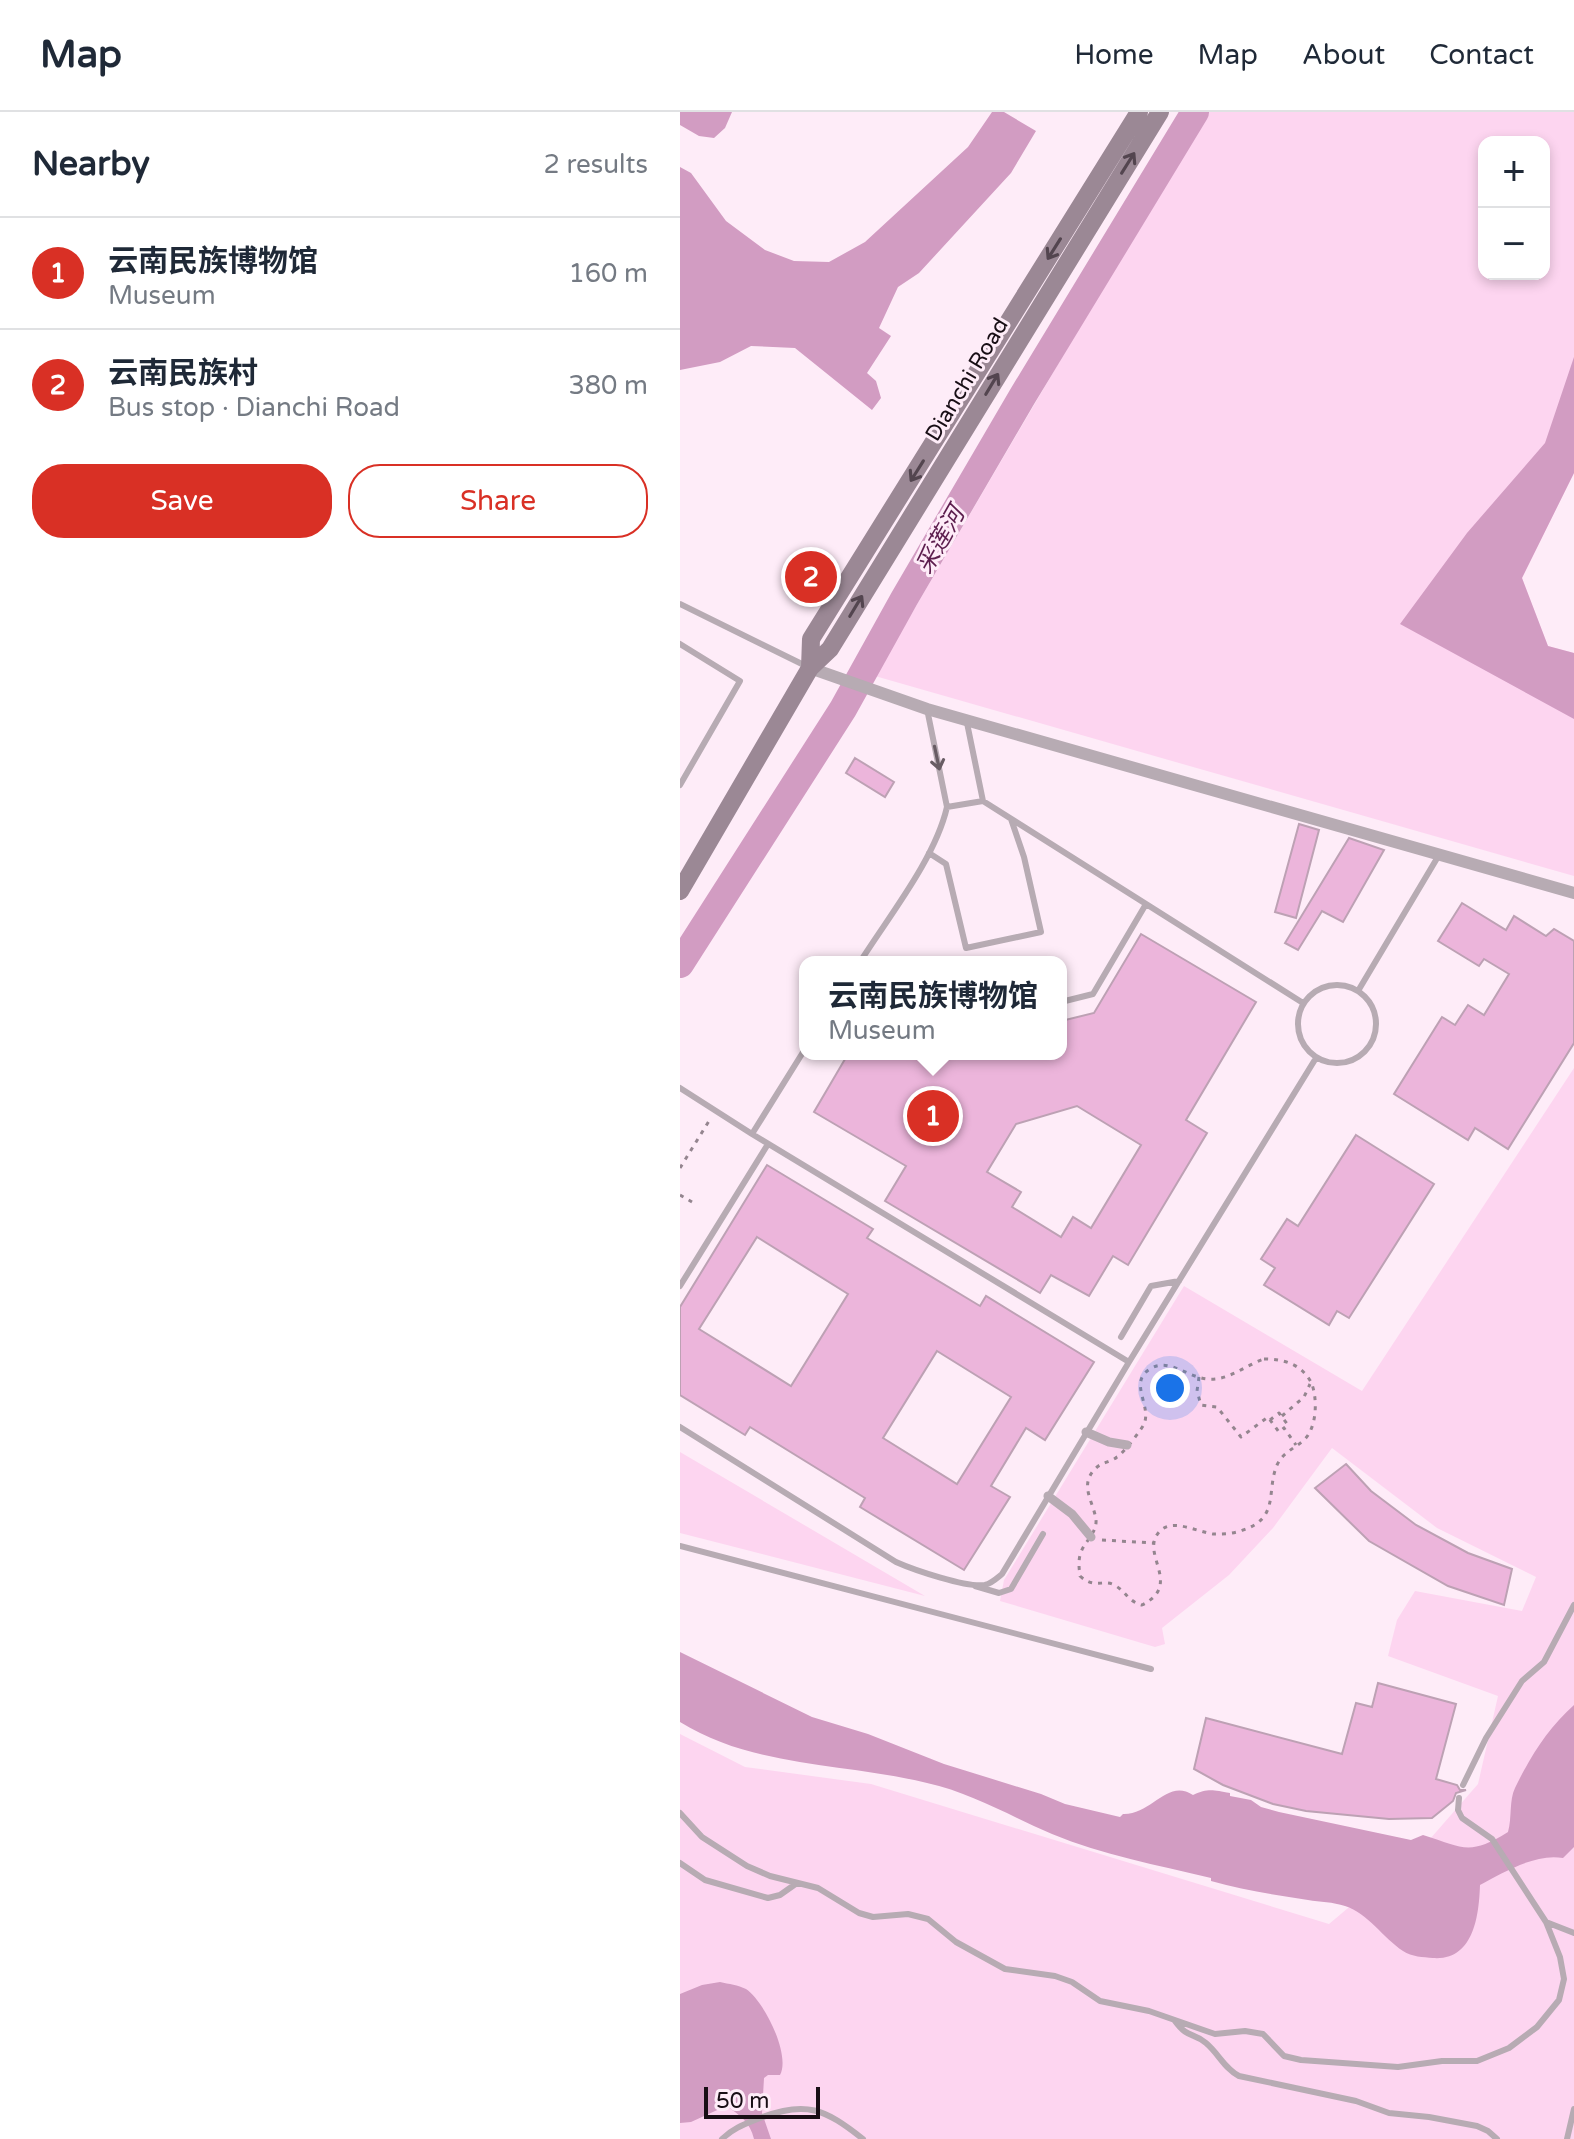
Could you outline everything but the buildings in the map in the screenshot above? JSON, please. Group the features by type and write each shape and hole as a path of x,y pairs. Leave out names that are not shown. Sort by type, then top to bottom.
{"main road":[{"name":"Dianchi Road","path":"810,668 811,639 1139,112"},
{"name":"Dianchi Road","path":"680,891 810,668 830,649 1160,112"}],"street":[{"path":"810,668 967,721 1574,893"},
{"path":"1086,1432 1109,1442 1127,1445"},
{"path":"1048,1496 1072,1514 1091,1537"}],"lane":[{"path":"680,604 810,668"},
{"path":"680,644 740,681 680,785"},
{"path":"864,956 941,831 947,807 927,709"},
{"path":"967,721 983,801"},
{"path":"947,807 983,801 1303,1003"},
{"path":"929,853 946,864 966,948 1041,932 1024,857 1011,819"},
{"path":"1358,991 1439,855"},
{"path":"1067,1000 1093,994 1146,904"},
{"path":"1334,985 1358,991 1375,1012 1377,1026 1374,1039 1366,1051 1355,1059 1328,1063 1316,1058 1306,1049 1297,1027 1303,1003 1311,994 1334,985"},
{"path":"972,1584 986,1585 1002,1574 1316,1058"},
{"path":"752,1134 799,1059"},
{"path":"680,1088 1129,1362"},
{"path":"680,1286 768,1144"},
{"path":"1121,1337 1151,1286 1179,1281"},
{"path":"680,1427 896,1562 913,1569 999,1593 1011,1589 1043,1534"},
{"path":"680,1546 1151,1669"},
{"path":"1463,1785 1493,1727 1522,1681 1544,1662 1574,1605"},
{"path":"680,1813 702,1837 747,1866 770,1876 818,1888 859,1913 873,1917 908,1914 928,1919 956,1942 1005,1969 1055,1976 1072,1982 1100,2001 1149,2011 1215,2034 1245,2031 1263,2034 1284,2056 1398,2067 1442,2061 1477,2061 1509,2048 1537,2027 1559,2000 1564,1979 1560,1957 1546,1922 1492,1839 1462,1818 1458,1810 1459,1798"},
{"path":"680,1863 705,1880 768,1898 780,1895 797,1883"},
{"path":"1546,1922 1574,1933"},
{"path":"1175,2021 1185,2034 1201,2039 1210,2046 1229,2071 1239,2076 1356,2101 1389,2113 1477,2126 1497,2139"},
{"path":"722,2139 732,2129 769,2114 803,2108 825,2113 863,2139"},
{"path":"1567,2139 1574,2109"}],"path":[{"path":"680,1168 715,1111"},
{"path":"680,1195 692,1202"},
{"path":"1264,1359 1280,1359 1294,1364 1311,1382 1315,1405 1308,1436 1278,1462 1272,1504 1256,1524 1228,1534 1211,1534 1173,1525 1164,1527 1158,1532 1155,1543 1162,1583 1155,1596 1142,1605 1135,1604 1118,1586 1110,1583 1094,1585 1080,1576 1081,1553 1091,1537 1096,1518 1088,1497 1091,1474 1102,1464 1116,1458 1143,1427 1147,1412 1139,1386 1148,1369 1161,1364 1199,1377 1224,1378 1264,1359"},
{"path":"1199,1377 1197,1391 1201,1405 1217,1407 1241,1437 1268,1417 1270,1420 1279,1432 1288,1425 1279,1413 1270,1420"},
{"path":"1282,1416 1304,1397 1311,1382"},
{"path":"1284,1428 1296,1445"},
{"path":"1113,1542 1138,1540 1155,1543"}],"shaded area":[{"path":"680,112 732,112 725,128 714,138 699,136 680,125"},
{"path":"992,112 1004,112 1036,131 1011,173 919,273 898,287 879,328 891,336 867,373 876,381 881,398 872,410 795,348 751,346 720,362 680,370 680,167 691,173 726,221 765,250 794,261 829,262 865,242 968,147"},
{"path":"1206,112 1574,112 1574,473 1522,578 1548,646 1574,653 1574,876 875,676"},
{"path":"1574,357 1574,473 1522,578 1548,646 1574,653 1574,719 1400,624 1467,533 1545,443"},
{"path":"1574,1068 1574,2139 680,2139 680,1734 745,1767 871,1784 1329,1924 1430,1839 1478,1784 1498,1696 1388,1656 1397,1620 1415,1591 1522,1611 1536,1577 1437,1528 1332,1448 1273,1528 1229,1575 1162,1628 1165,1644 1155,1647 1000,1601 1004,1580 1184,1286 1362,1391"},
{"path":"680,1452 925,1596 680,1533"},
{"path":"680,1652 812,1717 1065,1804 1120,1817 1143,1809 1175,1791 1193,1795 1215,1790 1279,1812 1411,1840 1423,1835 1466,1847 1484,1844 1508,1832 1512,1798 1521,1776 1548,1733 1574,1705 1574,1847 1563,1858 1531,1861 1480,1885 1476,1922 1466,1944 1447,1957 1414,1956 1396,1946 1361,1914 1345,1906 1235,1887 1211,1881 1211,1878 1091,1848 944,1787 769,1756 708,1737 680,1722"},
{"path":"720,1982 746,1989 753,1995 768,2016 779,2042 782,2055 780,2075 764,2078 762,2113 771,2139 754,2139 744,2120 726,2106 691,2122 680,2123 680,1994"}],"waterway":[{"name":"采莲河","path":"680,964 843,709 1022,397 1195,112"}],"place":[{"name":"云南民族村","path":"811,577"},
{"name":"云南民族博物馆","path":"933,1116"}]}
